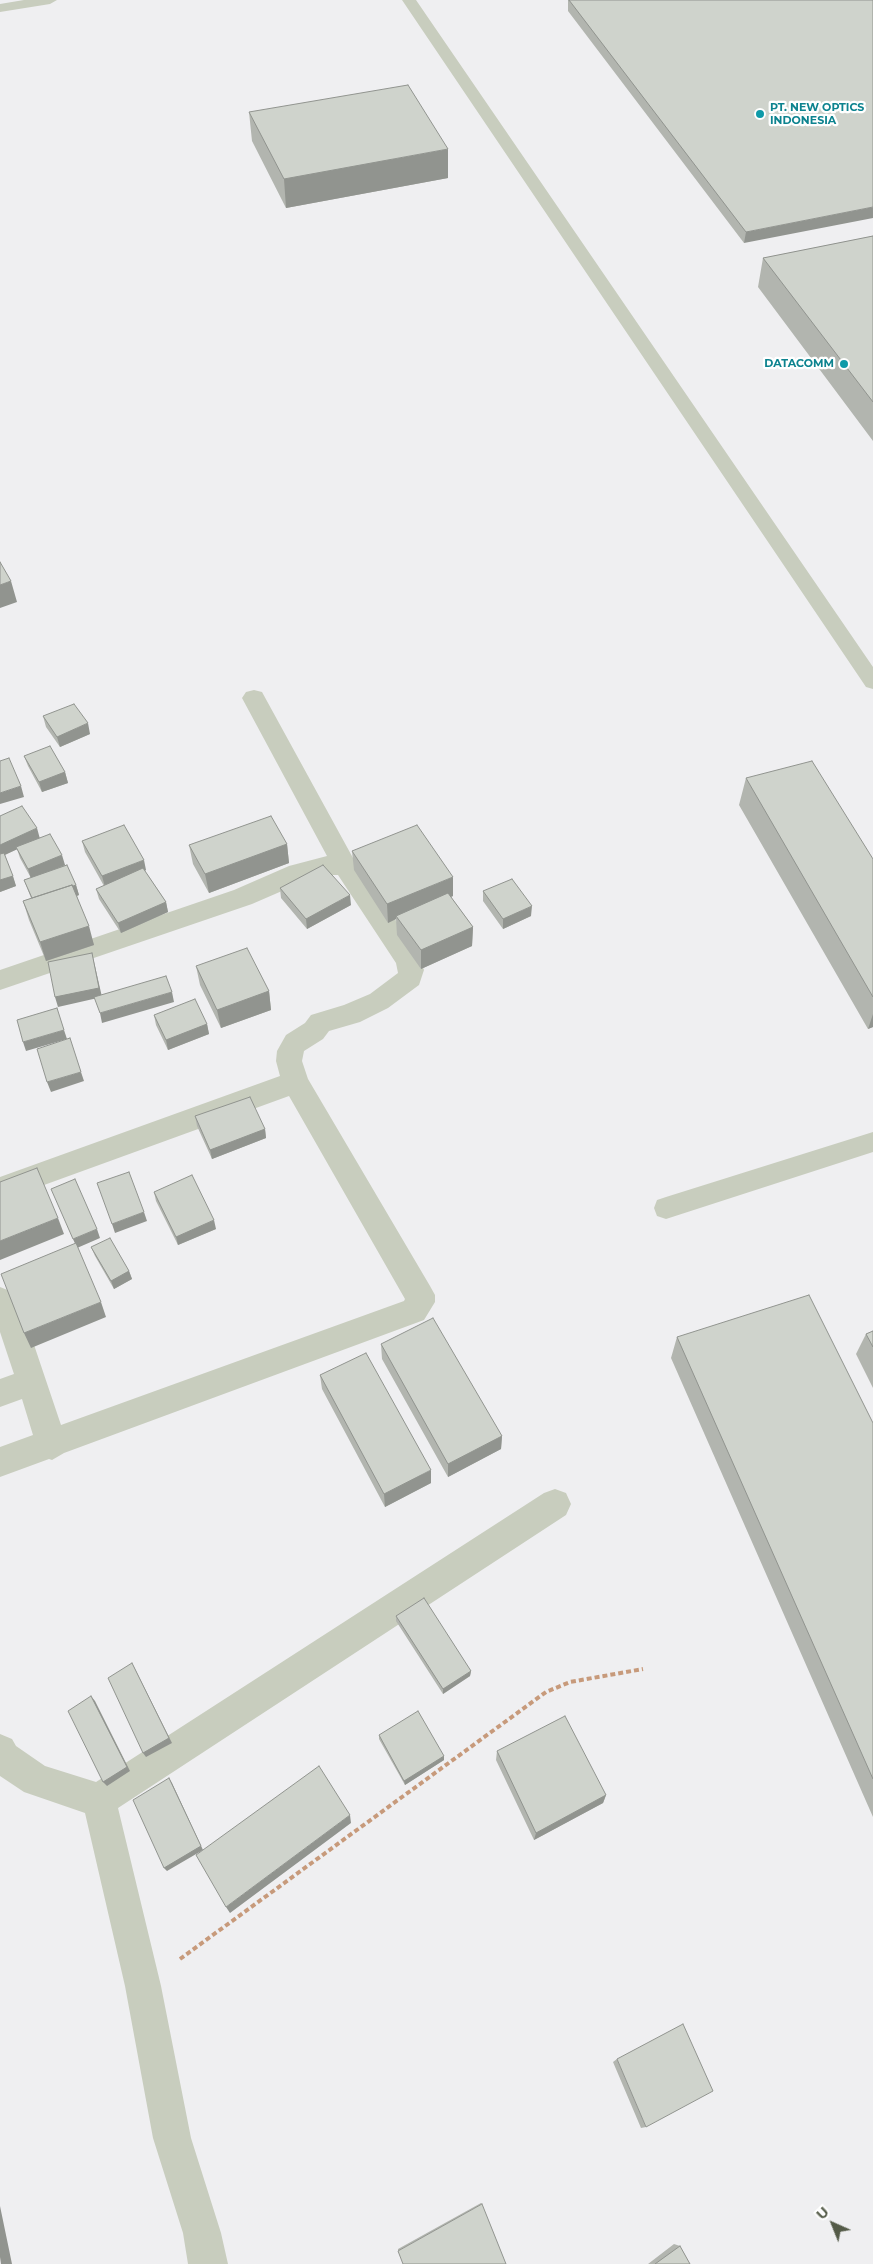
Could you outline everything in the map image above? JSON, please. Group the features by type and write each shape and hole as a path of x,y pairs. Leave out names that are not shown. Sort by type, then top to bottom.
{"street":[{"path":"0,1462 52,1445 414,1311 420,1302 420,1294 295,1082 289,1061 290,1051 295,1043 314,1031 320,1023 351,1014 379,1001 410,978 411,970 408,960 350,871 344,865 254,698"},
{"path":"0,980 234,900 298,873 322,866 344,865"},
{"path":"0,1188 295,1082"},
{"path":"0,1300 14,1330 52,1445"},
{"path":"0,1392 30,1382"},
{"path":"99,1800 555,1504"},
{"path":"0,1752 4,1758 36,1780 99,1800"},
{"path":"99,1800 143,1986 172,2138 202,2233 208,2264"}],"lane":[{"path":"0,8 50,0"},
{"path":"409,0 873,682"},
{"path":"666,1208 873,1142"}],"path":[{"path":"143,1986 546,1692 570,1682 643,1670"}],"building":[{"name":"PT. NEW OPTICS INDONESIA","path":"569,0 873,0 873,207 746,232"},
{"path":"408,85 448,149 284,179 249,112"},
{"name":"DATACOMM","path":"873,236 873,402 763,258"},
{"path":"0,562 11,581 0,585"},
{"path":"74,704 88,723 57,737 43,716"},
{"path":"50,746 65,772 39,782 24,756"},
{"path":"9,758 21,786 0,793 0,761"},
{"path":"812,761 873,859 873,997 746,778"},
{"path":"22,806 37,828 0,845 0,816"},
{"path":"271,816 287,844 205,874 189,845"},
{"path":"124,825 144,860 102,876 82,841"},
{"path":"417,825 453,877 387,904 352,851"},
{"path":"50,834 62,855 28,869 16,847"},
{"path":"4,853 13,876 0,880 0,854"},
{"path":"67,865 76,885 32,898 24,880"},
{"path":"323,865 350,895 306,919 280,888"},
{"path":"143,868 166,902 118,923 96,889"},
{"path":"512,879 532,906 503,919 483,891"},
{"path":"72,885 89,926 40,942 23,901"},
{"path":"448,893 473,927 421,950 396,916"},
{"path":"247,948 269,991 217,1010 196,966"},
{"path":"92,953 99,988 55,997 48,962"},
{"path":"166,976 172,992 100,1013 94,997"},
{"path":"195,999 207,1024 166,1040 154,1015"},
{"path":"57,1008 64,1030 23,1042 17,1020"},
{"path":"70,1038 81,1072 47,1082 37,1049"},
{"path":"250,1097 265,1129 210,1150 195,1116"},
{"path":"37,1168 58,1218 0,1241 0,1182"},
{"path":"129,1172 144,1212 112,1224 97,1183"},
{"path":"192,1175 214,1220 176,1237 154,1192"},
{"path":"75,1179 97,1229 73,1239 51,1189"},
{"path":"110,1238 129,1271 111,1281 91,1247"},
{"path":"76,1243 101,1302 24,1333 1,1274"},
{"path":"809,1295 873,1423 873,1779 677,1337"},
{"path":"433,1318 502,1436 448,1464 381,1344"},
{"path":"873,1331 873,1347 866,1334"},
{"path":"366,1353 431,1470 384,1494 320,1375"},
{"path":"424,1598 471,1671 443,1689 396,1616"},
{"path":"132,1663 169,1738 143,1753 108,1678"},
{"path":"91,1696 127,1767 103,1782 68,1711"},
{"path":"418,1711 444,1756 404,1781 379,1735"},
{"path":"565,1716 606,1795 536,1833 497,1751"},
{"path":"319,1766 350,1815 226,1907 196,1855"},
{"path":"169,1778 201,1846 164,1868 133,1800"},
{"path":"683,2024 713,2091 646,2127 617,2059"},
{"path":"482,2204 506,2264 403,2264 398,2251"},
{"path":"680,2246 690,2264 655,2264"}],"place":[{"name":"PT. NEW OPTICS INDONESIA","path":"760,114"},
{"name":"DATACOMM","path":"844,364"}]}
